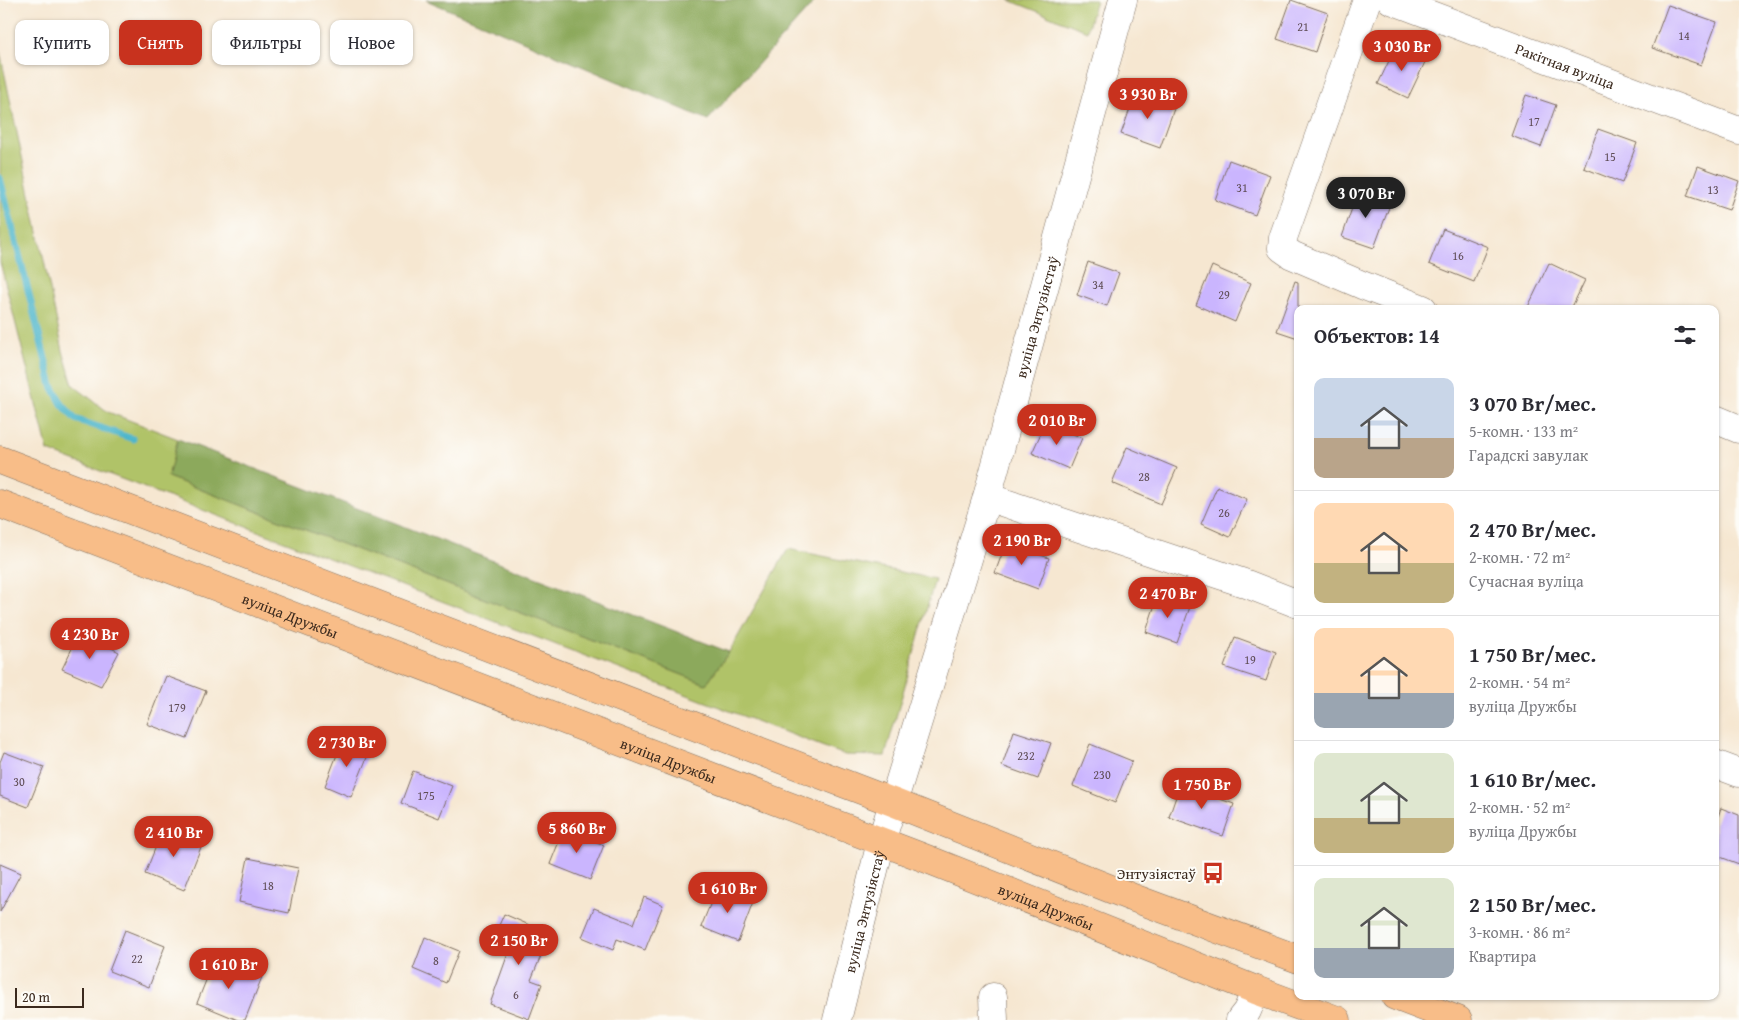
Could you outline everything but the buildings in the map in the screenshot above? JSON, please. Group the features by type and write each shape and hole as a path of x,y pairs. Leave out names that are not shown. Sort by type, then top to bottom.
{"main road":[{"path":"0,460 895,803 1131,897 1294,958"},
{"name":"вуліца Дружбы","path":"0,504 881,842 1256,990 1337,1020"},
{"path":"1406,1000 1458,1020"}],"street":[{"name":"вуліца Энтузіястаў","path":"837,1020 881,842 895,803 909,747 986,497 1123,0"},
{"path":"1367,0 1283,238 1282,248 1292,255 1362,286 1412,305"},
{"name":"Ракітная вуліца","path":"1391,0 1739,131"},
{"path":"1719,420 1739,428"},
{"path":"986,497 1244,583 1294,602"},
{"path":"1719,766 1739,773"},
{"path":"1240,1020 1247,1011 1256,990"}],"green space":[{"path":"426,0 816,0 708,120"},
{"path":"1009,0 1096,0 1087,31"},
{"path":"0,52 63,351 73,385 108,412 178,439 168,477 706,684 729,652 788,549 935,579 885,756 845,755 48,451 0,262"},
{"path":"178,439 729,652 706,684 168,477"}],"waterway":[{"path":"0,178 52,386 62,404 75,419 133,439"}],"place":[{"name":"Энтузіястаў","path":"1213,873"}]}
